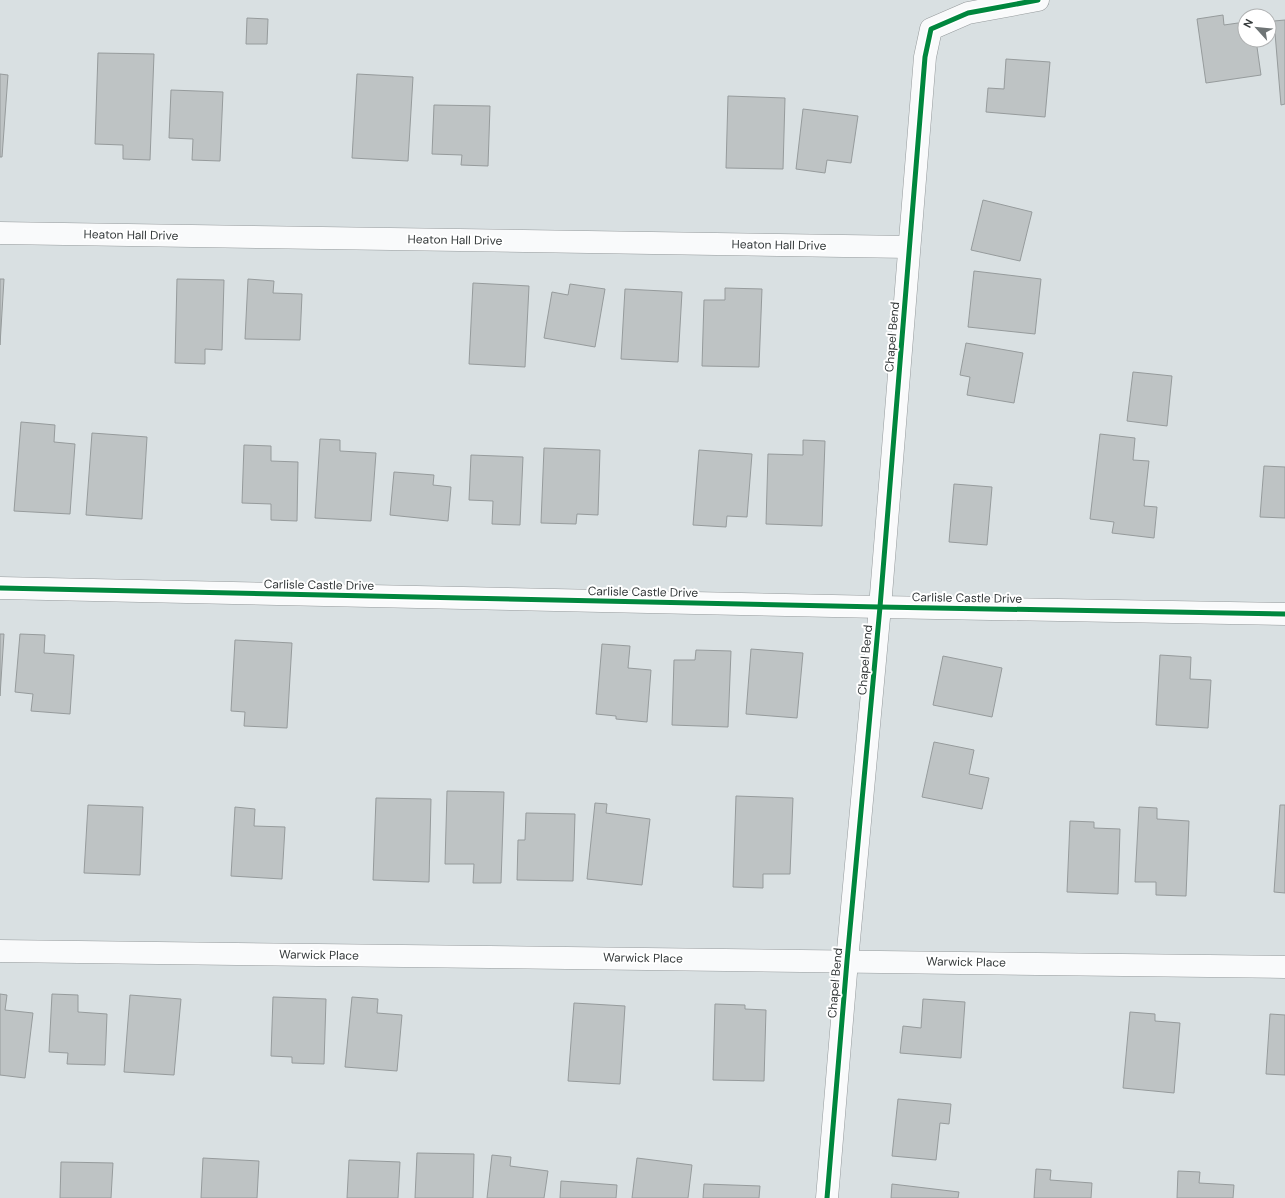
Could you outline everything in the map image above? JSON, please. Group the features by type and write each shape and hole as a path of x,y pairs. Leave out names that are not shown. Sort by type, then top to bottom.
{"street":[{"name":"Chapel Bend","path":"827,1198 846,961 880,607 925,57 931,29 968,13 1038,0"},
{"name":"Heaton Hall Drive","path":"0,233 909,247"},
{"name":"Carlisle Castle Drive","path":"0,588 1285,614"},
{"name":"Warwick Place","path":"0,951 1285,967"}],"building":[{"path":"1223,15 1224,25 1237,23 1237,48 1257,48 1261,75 1206,83 1197,19"},
{"path":"247,18 268,19 267,44 246,44"},
{"path":"1285,20 1285,104 1281,105 1276,48 1277,21"},
{"path":"98,53 154,54 150,160 123,159 123,145 95,144"},
{"path":"1006,59 1050,62 1045,117 986,112 988,88 1004,89"},
{"path":"0,74 8,75 2,157 0,157"},
{"path":"357,74 413,77 408,161 352,158"},
{"path":"171,90 223,92 220,161 192,160 193,139 169,138"},
{"path":"728,96 785,98 783,169 726,168"},
{"path":"434,105 490,106 488,166 461,165 462,155 432,154"},
{"path":"803,109 858,116 851,163 827,160 825,173 796,169"},
{"path":"983,200 1032,212 1020,261 971,250"},
{"path":"974,271 1041,279 1035,334 968,327"},
{"path":"0,279 4,279 0,345"},
{"path":"177,279 224,280 222,350 205,349 205,364 175,363"},
{"path":"248,279 274,281 273,293 302,294 300,340 245,339"},
{"path":"473,283 529,286 525,367 469,364"},
{"path":"570,284 605,289 595,347 544,338 552,292 568,295"},
{"path":"725,288 762,289 759,367 702,366 704,300 725,300"},
{"path":"625,289 682,292 678,362 621,359"},
{"path":"966,343 1023,353 1014,403 967,395 970,377 960,375"},
{"path":"1133,372 1172,376 1167,426 1127,421"},
{"path":"21,422 55,425 54,442 75,444 70,514 14,511"},
{"path":"92,433 147,437 142,519 86,515"},
{"path":"1100,434 1135,438 1133,460 1149,461 1144,506 1157,507 1154,538 1112,533 1114,522 1090,519"},
{"path":"320,439 340,440 340,451 376,453 371,521 315,518"},
{"path":"803,440 825,441 822,526 766,524 768,454 803,455"},
{"path":"244,445 271,446 271,461 298,462 297,521 271,520 271,504 242,503"},
{"path":"544,448 600,450 598,515 577,514 576,524 541,523"},
{"path":"699,450 752,454 747,517 727,516 726,527 693,525"},
{"path":"471,455 523,457 520,525 492,524 493,501 469,500"},
{"path":"1264,466 1285,467 1285,518 1260,517"},
{"path":"394,472 434,475 433,485 451,487 448,521 390,515"},
{"path":"954,484 992,487 987,545 949,542"},
{"path":"0,634 4,634 0,696"},
{"path":"20,634 45,635 44,653 74,655 70,714 31,711 33,694 15,692"},
{"path":"235,640 292,643 287,728 244,726 245,712 231,711"},
{"path":"602,644 630,646 628,668 651,670 647,722 616,719 616,716 596,714"},
{"path":"751,649 803,653 797,718 746,714"},
{"path":"696,650 731,651 728,727 672,725 674,660 695,660"},
{"path":"1160,655 1191,657 1190,679 1211,680 1208,728 1156,725"},
{"path":"943,656 1002,668 992,717 933,705"},
{"path":"934,742 974,750 969,774 989,778 982,809 922,797"},
{"path":"447,791 504,792 501,883 473,883 474,864 445,864"},
{"path":"736,796 793,798 790,874 763,874 763,888 733,887"},
{"path":"376,798 431,799 429,882 373,880"},
{"path":"595,803 607,804 606,813 650,819 642,885 587,879"},
{"path":"88,805 143,807 140,875 84,873"},
{"path":"1280,805 1285,805 1285,893 1274,892"},
{"path":"235,807 255,809 254,826 285,827 282,879 231,876"},
{"path":"1139,807 1157,808 1157,819 1189,821 1186,896 1156,895 1156,882 1135,882"},
{"path":"526,813 575,814 573,881 517,880 518,840 525,840"},
{"path":"1070,821 1094,822 1094,828 1120,829 1118,894 1067,892"},
{"path":"0,994 7,995 5,1010 33,1013 25,1078 0,1075"},
{"path":"52,994 78,995 78,1012 107,1014 105,1065 67,1064 68,1053 49,1052"},
{"path":"130,995 181,999 174,1075 124,1072"},
{"path":"273,997 326,999 324,1064 292,1063 292,1057 271,1056"},
{"path":"352,997 378,999 377,1013 402,1015 397,1071 345,1067"},
{"path":"923,999 965,1002 961,1058 900,1053 903,1026 921,1028"},
{"path":"574,1003 625,1006 620,1084 568,1081"},
{"path":"715,1004 745,1005 745,1009 766,1010 764,1081 713,1080"},
{"path":"1130,1012 1155,1014 1155,1021 1180,1023 1174,1093 1123,1088"},
{"path":"1270,1014 1285,1015 1285,1075 1266,1074"},
{"path":"898,1099 951,1104 949,1124 940,1123 936,1160 892,1156"},
{"path":"417,1153 474,1154 473,1198 415,1198"},
{"path":"492,1155 511,1157 510,1166 548,1171 544,1198 487,1198"},
{"path":"203,1158 259,1161 257,1198 201,1198"},
{"path":"637,1158 692,1165 688,1198 632,1198"},
{"path":"349,1160 400,1162 398,1198 347,1198"},
{"path":"61,1162 113,1163 111,1198 60,1198"},
{"path":"1036,1169 1051,1170 1050,1180 1092,1183 1091,1198 1034,1198"},
{"path":"1178,1171 1200,1172 1199,1183 1234,1185 1233,1198 1177,1198"},
{"path":"561,1181 617,1185 616,1198 560,1198"},
{"path":"704,1184 760,1186 759,1198 703,1198"},
{"path":"892,1184 959,1192 958,1198 891,1198"}],"cycle path":[{"path":"827,1198 847,961 880,607 925,57 931,29 968,13 1038,0"},
{"path":"0,588 1285,614"}]}
